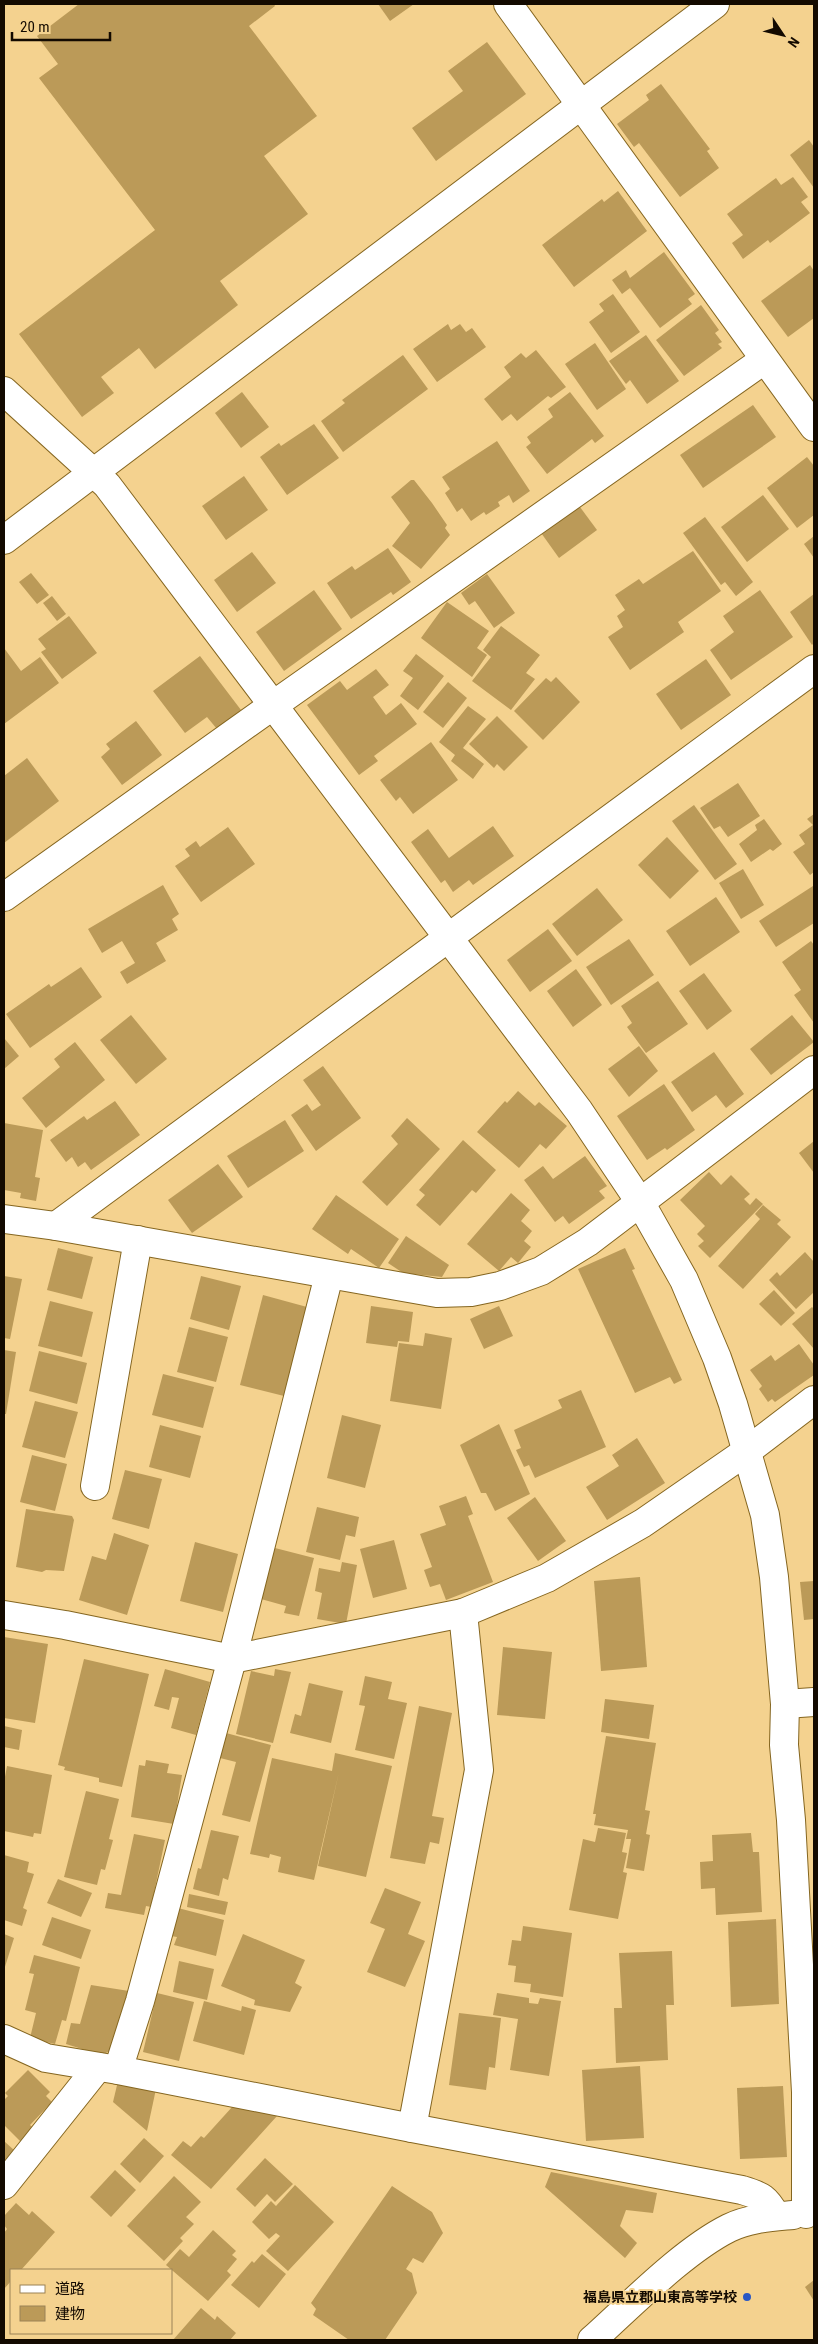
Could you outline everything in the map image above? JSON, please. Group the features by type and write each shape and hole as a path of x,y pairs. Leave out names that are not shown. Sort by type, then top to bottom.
{"street":[{"path":"508,4 814,427"},
{"path":"4,540 715,4"},
{"path":"4,897 764,360"},
{"path":"4,391 106,485 579,1111 640,1202 684,1280 717,1358 747,1451 765,1515 784,1704 784,1745 791,1820 806,2092 810,2214 776,2216 742,2223 711,2240 662,2278 592,2340"},
{"path":"56,1226 814,669"},
{"path":"4,1218 436,1293 471,1292 500,1286 541,1271 588,1242 814,1070"},
{"path":"95,1486 138,1240"},
{"path":"4,2185 108,2069 140,2001 232,1659 329,1275"},
{"path":"4,1615 65,1625 232,1659 463,1612 547,1578 643,1523 747,1451 814,1400"},
{"path":"412,2128 479,1770 463,1612"},
{"path":"784,1704 814,1702"},
{"path":"4,2039 46,2058 742,2190 761,2196 768,2202 776,2216"}],"building":[{"path":"79,4 274,4 275,6 249,26 317,116 264,156 308,214 220,281 238,305 155,369 139,348 101,377 114,393 82,417 19,334 155,230 39,78 58,64 37,36"},
{"path":"378,4 414,4 390,21"},
{"path":"487,42 526,94 436,161 412,128 463,91 448,71"},
{"path":"661,84 710,149 707,151 719,168 680,197 639,143 634,147 617,124 649,100 646,95"},
{"path":"809,140 814,147 814,188 790,155"},
{"path":"793,177 808,197 801,202 810,213 770,243 768,240 743,259 732,243 743,235 727,214 776,178 781,185"},
{"path":"618,191 647,231 574,287 542,245 602,199 604,202"},
{"path":"664,252 695,294 688,299 692,304 660,328 630,288 622,294 612,280 626,270 630,278"},
{"path":"810,265 814,271 814,318 788,337 761,301"},
{"path":"613,294 640,332 611,353 589,322 604,311 599,304"},
{"path":"701,305 719,330 715,333 722,342 718,344 722,348 684,376 656,340"},
{"path":"448,324 451,330 460,324 466,332 472,328 486,347 437,382 413,349"},
{"path":"646,335 679,381 647,404 630,380 626,384 609,361"},
{"path":"595,343 626,389 597,410 565,364"},
{"path":"536,350 566,387 551,398 548,396 517,421 511,414 502,421 484,399 511,377 504,367 521,353 526,358"},
{"path":"403,355 428,389 343,452 321,421 345,403 342,400"},
{"path":"242,392 269,427 241,448 215,413"},
{"path":"570,392 604,436 595,443 592,439 547,474 526,447 531,443 527,437 553,417 548,409"},
{"path":"753,405 776,437 703,488 680,455"},
{"path":"314,424 339,458 287,495 260,457 279,443 281,446"},
{"path":"497,441 530,491 513,503 509,495 498,502 500,506 486,515 484,512 471,521 462,508 457,512 445,493 450,489 442,477"},
{"path":"807,457 814,466 814,515 797,528 767,488"},
{"path":"244,476 268,510 226,540 202,506"},
{"path":"411,480 414,480 432,503 447,525 445,528 450,535 421,569 392,546 410,523 391,497"},
{"path":"763,495 789,529 747,562 721,527"},
{"path":"577,503 597,530 559,558 539,530"},
{"path":"705,517 753,582 736,596 725,582 721,585 683,533"},
{"path":"814,536 814,558 804,544"},
{"path":"388,548 411,582 393,595 391,592 351,619 327,583 352,566 355,570"},
{"path":"693,551 721,591 678,622 684,632 630,670 608,637 623,627 617,616 625,610 615,595 639,579 643,584"},
{"path":"252,552 276,583 237,612 214,580"},
{"path":"31,573 49,595 37,604 19,582"},
{"path":"487,574 515,613 494,628 475,601 469,605 461,593"},
{"path":"314,590 342,629 284,671 256,632"},
{"path":"760,590 793,637 731,680 710,650 734,632 723,616"},
{"path":"814,594 814,643 812,645 790,612"},
{"path":"52,596 66,614 57,621 43,603"},
{"path":"447,602 489,631 477,648 487,655 472,677 421,638"},
{"path":"69,616 97,653 62,679 41,652 46,649 38,639"},
{"path":"501,626 540,655 526,673 535,679 511,710 472,681 491,657 483,650"},
{"path":"4,648 21,671 40,657 59,683 4,724"},
{"path":"416,654 444,676 418,710 400,696 413,678 403,671"},
{"path":"200,656 241,710 217,729 207,717 185,733 153,691"},
{"path":"706,659 731,695 681,730 656,694"},
{"path":"376,669 389,685 373,697 386,715 401,703 417,724 374,756 378,761 359,775 307,705 340,681 347,690"},
{"path":"556,677 580,702 543,740 514,711 546,678 551,682"},
{"path":"448,682 467,698 443,728 423,712"},
{"path":"468,706 486,719 463,748 484,764 473,779 451,761 455,755 439,742"},
{"path":"497,716 528,747 504,771 497,764 494,768 469,744"},
{"path":"136,721 162,755 122,785 101,757 110,749 106,744"},
{"path":"431,742 458,780 413,814 400,797 396,801 380,780"},
{"path":"27,758 59,801 4,843 4,776"},
{"path":"738,783 760,816 728,837 720,826 714,829 700,808"},
{"path":"694,805 737,864 715,880 672,821"},
{"path":"814,814 814,872 810,875 793,852 805,844 799,835 813,825 807,819"},
{"path":"764,819 782,844 773,851 770,849 751,862 739,844 757,830 755,825"},
{"path":"493,826 514,856 473,885 469,880 453,892 445,880 441,883 411,842 428,829 449,858"},
{"path":"228,827 255,864 201,902 175,866 190,856 185,849 196,841 200,847"},
{"path":"667,837 699,871 670,899 638,865"},
{"path":"743,869 764,905 741,919 719,883"},
{"path":"163,885 179,914 172,919 178,930 156,943 166,961 127,984 120,972 135,963 122,941 102,953 88,929"},
{"path":"813,886 814,923 776,947 759,921"},
{"path":"597,888 623,920 577,956 552,924"},
{"path":"716,897 740,932 690,966 666,931"},
{"path":"548,929 572,961 530,992 507,960"},
{"path":"629,939 654,975 611,1005 586,967"},
{"path":"811,941 814,945 814,1023 794,995 801,990 782,962"},
{"path":"81,967 102,997 30,1048 6,1014 49,984 51,987"},
{"path":"576,969 602,1005 573,1027 547,991"},
{"path":"704,973 732,1011 707,1030 679,991"},
{"path":"658,981 688,1024 646,1053 627,1027 632,1023 621,1006"},
{"path":"131,1015 167,1059 136,1084 100,1040"},
{"path":"792,1015 814,1042 771,1075 750,1049"},
{"path":"4,1038 19,1056 4,1069"},
{"path":"75,1042 105,1080 46,1128 22,1098 60,1067 54,1059"},
{"path":"639,1046 658,1071 629,1097 608,1069"},
{"path":"714,1052 744,1094 726,1108 716,1095 692,1112 671,1082"},
{"path":"323,1066 361,1118 316,1151 291,1115 307,1104 312,1111 321,1105 303,1080"},
{"path":"664,1084 695,1130 667,1150 665,1148 647,1160 617,1116"},
{"path":"518,1091 535,1106 539,1102 567,1126 546,1149 540,1144 519,1168 477,1132 505,1101 507,1103"},
{"path":"115,1101 140,1135 91,1170 85,1162 78,1167 72,1157 66,1162 50,1140 84,1116 87,1120"},
{"path":"407,1118 440,1149 387,1206 362,1182 398,1144 391,1136"},
{"path":"285,1120 304,1151 248,1188 227,1156"},
{"path":"4,1123 43,1130 35,1177 40,1178 36,1201 20,1198 21,1193 4,1190"},
{"path":"463,1140 496,1170 476,1193 472,1190 440,1226 416,1205 425,1195 419,1190"},
{"path":"814,1141 814,1173 799,1153"},
{"path":"585,1156 607,1186 599,1191 605,1198 569,1224 563,1216 555,1222 524,1180 543,1166 553,1179"},
{"path":"218,1164 243,1197 192,1233 168,1200"},
{"path":"709,1172 721,1185 731,1175 750,1194 744,1199 750,1205 756,1198 763,1204 710,1258 698,1246 704,1241 697,1234 705,1226 680,1200"},
{"path":"511,1193 530,1210 521,1221 532,1231 524,1241 531,1247 518,1263 511,1257 499,1271 467,1244"},
{"path":"336,1195 399,1239 379,1268 351,1249 348,1254 312,1229"},
{"path":"763,1205 781,1220 777,1224 791,1237 743,1289 718,1266 760,1219 755,1214"},
{"path":"406,1236 449,1265 442,1277 403,1273 388,1263"},
{"path":"58,1248 93,1257 82,1299 47,1290"},
{"path":"625,1248 635,1269 632,1270 682,1380 674,1384 670,1377 635,1393 578,1269"},
{"path":"805,1252 814,1262 814,1292 796,1309 769,1280 777,1272 780,1276"},
{"path":"4,1276 22,1279 10,1339 4,1338"},
{"path":"201,1276 241,1286 229,1330 190,1319"},
{"path":"774,1290 795,1313 781,1326 759,1304"},
{"path":"263,1295 307,1307 284,1396 240,1385"},
{"path":"50,1301 93,1312 82,1357 38,1346"},
{"path":"371,1306 413,1312 409,1342 398,1341 397,1347 366,1343"},
{"path":"499,1306 513,1336 484,1349 470,1319"},
{"path":"812,1307 814,1309 814,1349 792,1324"},
{"path":"189,1327 228,1337 216,1382 177,1372"},
{"path":"425,1333 452,1338 441,1409 390,1401 399,1343 423,1346"},
{"path":"799,1344 814,1365 814,1375 775,1402 772,1399 768,1402 759,1389 762,1386 750,1370 771,1355 775,1361"},
{"path":"4,1350 16,1352 6,1414 4,1414"},
{"path":"39,1351 87,1363 77,1404 29,1391"},
{"path":"163,1374 214,1387 203,1428 152,1415"},
{"path":"581,1390 606,1447 535,1478 529,1465 524,1467 516,1450 521,1448 514,1430 562,1408 558,1400"},
{"path":"35,1401 78,1412 65,1458 22,1447"},
{"path":"342,1415 381,1425 365,1488 327,1478"},
{"path":"499,1424 530,1494 495,1511 486,1493 481,1493 460,1445"},
{"path":"160,1425 201,1436 190,1478 149,1467"},
{"path":"637,1438 665,1483 607,1520 586,1487 619,1466 612,1455"},
{"path":"32,1455 67,1464 55,1511 20,1502"},
{"path":"125,1470 162,1479 149,1529 112,1519"},
{"path":"466,1496 473,1514 468,1516 493,1582 446,1600 440,1584 430,1587 424,1570 432,1567 420,1534 446,1525 439,1506"},
{"path":"535,1497 566,1541 538,1561 507,1518"},
{"path":"317,1507 359,1517 355,1537 346,1535 340,1560 306,1552"},
{"path":"26,1509 72,1516 74,1520 64,1571 46,1570 42,1572 16,1567"},
{"path":"114,1533 149,1545 127,1615 79,1600 92,1556 106,1560"},
{"path":"394,1540 407,1589 373,1598 360,1549"},
{"path":"195,1542 238,1554 223,1612 180,1601"},
{"path":"275,1548 314,1558 299,1616 284,1613 286,1606 261,1599"},
{"path":"342,1562 357,1565 346,1624 317,1619 322,1593 315,1591 319,1568 340,1572"},
{"path":"640,1577 647,1667 601,1671 594,1581"},
{"path":"814,1581 814,1619 804,1620 800,1582"},
{"path":"4,1637 48,1644 35,1723 4,1718"},
{"path":"503,1647 552,1652 545,1719 497,1715"},
{"path":"84,1659 149,1674 122,1787 99,1782 99,1778 64,1770 65,1767 58,1765"},
{"path":"165,1669 210,1682 196,1735 171,1728 179,1698 172,1697 169,1710 154,1706"},
{"path":"275,1669 291,1672 273,1743 236,1734 251,1671 274,1676"},
{"path":"365,1676 392,1682 388,1699 407,1703 394,1759 355,1750 365,1706 359,1705"},
{"path":"309,1683 343,1691 331,1743 290,1733 295,1714 301,1716"},
{"path":"605,1699 654,1705 649,1739 601,1732"},
{"path":"419,1706 452,1713 432,1816 444,1818 439,1844 430,1842 425,1864 390,1858"},
{"path":"4,1726 22,1730 19,1750 4,1747"},
{"path":"226,1733 271,1745 250,1822 222,1815 236,1762 220,1758"},
{"path":"606,1736 656,1743 645,1810 650,1811 646,1834 650,1835 644,1871 626,1868 631,1839 626,1839 628,1830 594,1825 596,1814 593,1814"},
{"path":"335,1753 392,1766 366,1877 318,1866 339,1772 314,1880 278,1872 281,1857 270,1854 269,1858 250,1854 272,1758 332,1771"},
{"path":"146,1760 169,1764 167,1773 182,1775 174,1824 131,1817 139,1765 145,1766"},
{"path":"7,1766 52,1775 41,1834 34,1833 33,1837 4,1831 4,1782"},
{"path":"86,1791 119,1799 109,1839 113,1840 105,1870 101,1869 97,1885 64,1877"},
{"path":"598,1828 626,1833 622,1852 627,1853 623,1872 627,1873 618,1919 569,1910 583,1839 595,1842"},
{"path":"211,1830 239,1836 228,1880 223,1878 219,1896 193,1889 198,1868 201,1869"},
{"path":"751,1833 753,1852 759,1852 762,1912 716,1915 715,1888 701,1889 700,1862 713,1861 712,1835"},
{"path":"134,1834 165,1840 151,1907 146,1906 144,1915 105,1908 108,1893 121,1895"},
{"path":"4,1855 29,1862 27,1872 34,1874 23,1908 27,1910 22,1926 4,1920"},
{"path":"58,1879 92,1893 81,1917 47,1903"},
{"path":"385,1888 421,1902 408,1934 425,1941 405,1987 367,1972 385,1929 370,1923"},
{"path":"189,1894 228,1902 225,1915 187,1907"},
{"path":"178,1908 224,1920 216,1956 174,1945 177,1937 171,1936"},
{"path":"52,1917 91,1930 81,1959 42,1945"},
{"path":"776,1919 779,2004 731,2007 728,1922"},
{"path":"523,1926 572,1933 563,1997 530,1992 531,1984 514,1982 516,1966 508,1965 512,1940 521,1941"},
{"path":"4,1934 14,1938 4,1970"},
{"path":"243,1934 305,1960 295,1983 302,1987 290,2012 254,2005 255,2000 221,1986"},
{"path":"672,1951 674,2005 666,2005 668,2060 616,2063 614,2008 622,2008 619,1953"},
{"path":"34,1955 80,1967 66,2021 62,2020 55,2044 30,2038 36,2013 25,2010 34,1974 29,1973"},
{"path":"179,1961 214,1969 207,2000 173,1992"},
{"path":"91,1985 129,1991 115,2049 101,2055 66,2044 71,2023 80,2024"},
{"path":"157,1993 194,2002 179,2061 143,2052"},
{"path":"497,1993 529,1998 529,2003 538,2004 540,1998 561,2001 549,2076 510,2070 518,2019 493,2015"},
{"path":"204,2001 241,2011 242,2006 256,2010 244,2055 193,2041"},
{"path":"459,2013 501,2018 495,2068 489,2067 486,2090 449,2085"},
{"path":"640,2066 644,2138 586,2141 582,2070"},
{"path":"28,2070 50,2092 46,2096 52,2102 30,2125 37,2131 24,2145 4,2125 4,2100 8,2096 5,2093"},
{"path":"118,2081 156,2089 147,2131 113,2102"},
{"path":"783,2086 787,2157 740,2159 737,2088"},
{"path":"233,2106 277,2116 211,2189 171,2155 183,2141 191,2147 201,2136 204,2138"},
{"path":"144,2138 164,2156 140,2183 120,2164"},
{"path":"4,2141 15,2151 4,2164"},
{"path":"265,2158 293,2184 275,2202 267,2194 255,2207 236,2189"},
{"path":"115,2170 136,2190 111,2217 90,2197"},
{"path":"551,2172 657,2193 653,2213 626,2210 620,2226 637,2243 625,2258 545,2187"},
{"path":"174,2176 201,2202 186,2217 194,2224 180,2238 183,2241 164,2261 127,2226"},
{"path":"295,2185 334,2222 288,2271 266,2251 280,2236 276,2233 269,2239 252,2222 271,2201 276,2206"},
{"path":"392,2186 432,2212 443,2233 423,2263 413,2258 406,2269 412,2273 417,2293 385,2340 349,2340 313,2315 316,2309 311,2303"},
{"path":"16,2203 29,2215 32,2211 55,2232 22,2269 10,2269 10,2282 4,2289 4,2233 7,2229 4,2225 4,2216"},
{"path":"213,2230 236,2251 232,2255 237,2259 227,2271 231,2275 208,2301 166,2265 180,2249 189,2257"},
{"path":"262,2254 286,2274 259,2308 231,2285 252,2261 254,2263"},
{"path":"814,2280 814,2301 805,2287"},
{"path":"201,2308 215,2320 217,2316 236,2333 230,2340 173,2340"}],"place":[{"name":"福島県立郡山東高等学校","path":"747,2297"}]}
